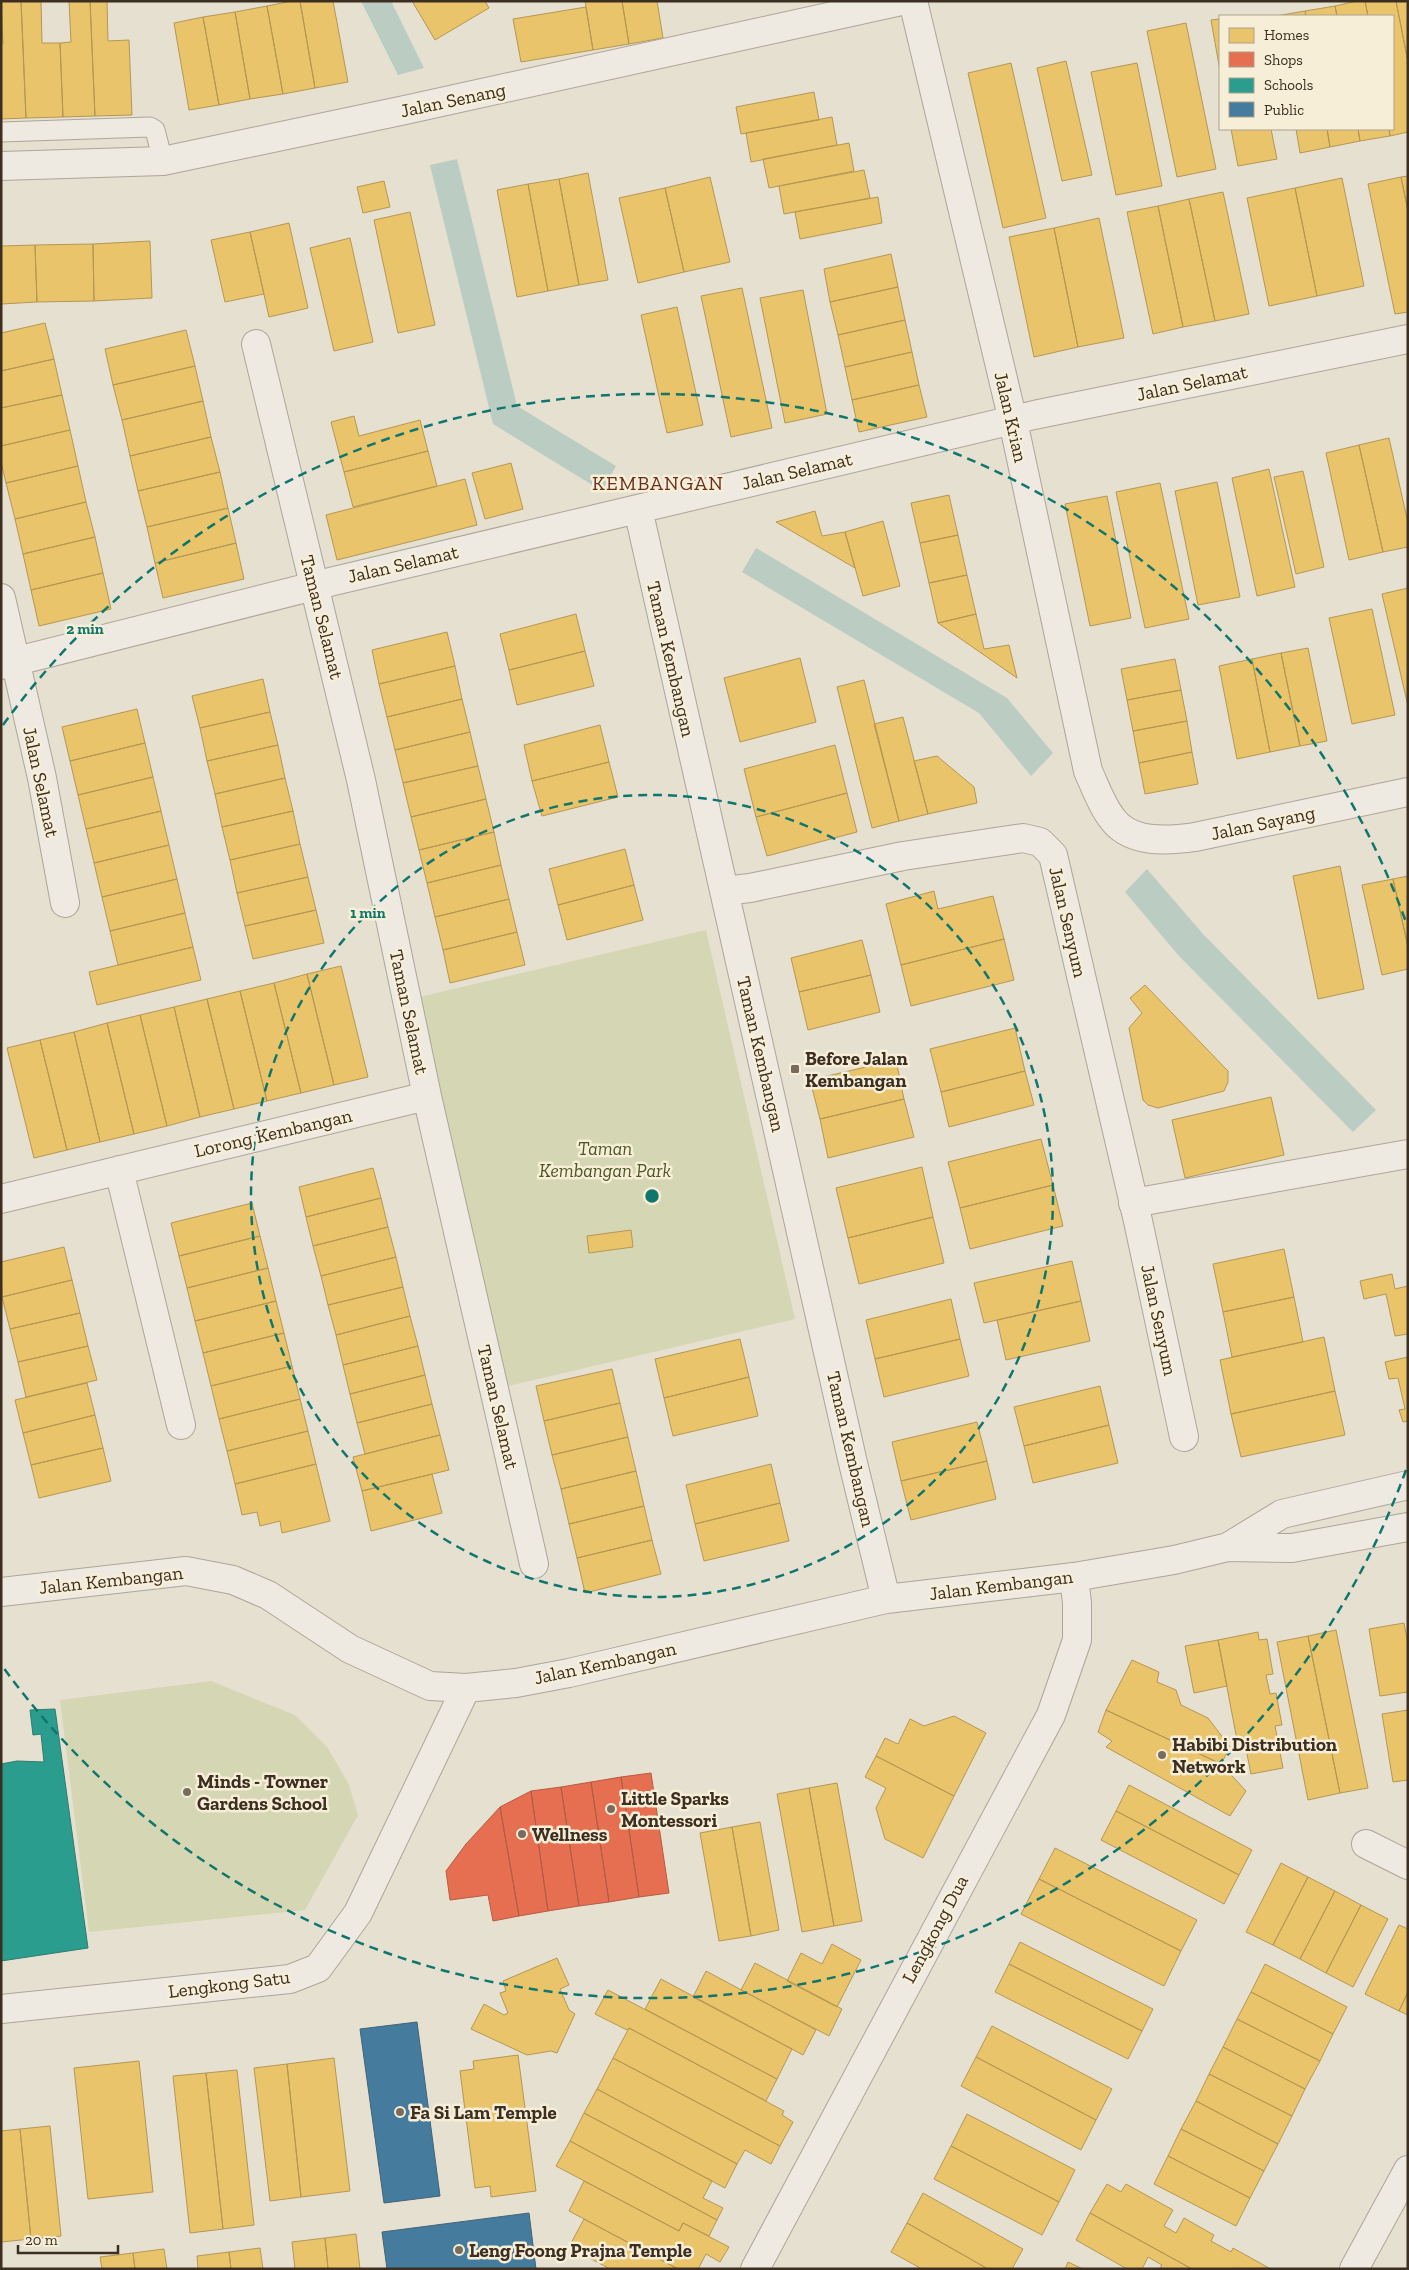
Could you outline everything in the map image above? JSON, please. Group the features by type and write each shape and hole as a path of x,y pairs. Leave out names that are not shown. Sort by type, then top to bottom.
{"street":[{"name":"Jalan Senang","path":"1,166 163,161 901,1"},
{"name":"Jalan Krian","path":"913,1 1012,421 1088,771 1111,818 1121,826"},
{"name":"Jalan Selamat","path":"8,663 315,586 1012,421 1408,339"},
{"name":"Taman Selamat","path":"256,344 360,780 427,1096 534,1564"},
{"name":"Taman Kembangan","path":"638,509 849,1444 886,1599"},
{"name":"Jalan Selamat","path":"1,598 8,663 42,778 65,902"},
{"name":"Jalan Sayang","path":"1121,826 1142,838 1168,841 1408,792"},
{"name":"Jalan Senyum","path":"724,891 750,888 911,854 1023,838 1040,842 1053,855 1133,1203 1184,1437"},
{"name":"Lorong Kembangan","path":"1,1199 427,1096"},
{"path":"1133,1203 1408,1154"},
{"path":"119,1170 181,1425"},
{"name":"Jalan Kembangan","path":"1228,1547 1282,1514 1408,1485"},
{"name":"Jalan Kembangan","path":"1,1592 186,1571 233,1580 268,1595 350,1650 430,1686 466,1688 569,1673 886,1599 1074,1577 1174,1560 1228,1547 1292,1548 1408,1526"},
{"name":"Lengkong Dua","path":"754,2269 1051,1715 1078,1640 1074,1577"},
{"name":"Lengkong Satu","path":"1,2009 290,1979 318,1968 358,1913 466,1688"},
{"path":"1366,1844 1408,1865"},
{"path":"1354,2269 1408,2170"}],"lane":[{"path":"1,132 150,127 155,130 163,161"}],"green space":[{"name":"Taman Kembangan Park","path":"706,930 795,1319 504,1387 415,998"},
{"path":"211,1681 295,1715 328,1748 349,1785 358,1815 305,1910 89,1932 60,1700"}],"shaded area":[{"path":"361,1 391,1 424,68 398,75"},
{"path":"457,159 517,406 616,466 602,491 493,424 430,165"},
{"path":"756,548 1007,698 1053,753 1031,776 979,713 742,572"},
{"path":"1147,869 1203,934 1376,1110 1353,1132 1179,956 1125,892"}],"building: Homes":[{"path":"1,1 21,1 26,118 1,119 1,44 3,44"},
{"path":"21,1 41,1 42,43 60,43 63,117 26,118"},
{"path":"69,1 90,1 95,116 63,117 60,43 71,42"},
{"path":"90,1 107,1 108,41 129,40 132,115 95,116"},
{"path":"300,1 315,88 283,94 267,6"},
{"path":"300,1 333,1 348,82 315,88"},
{"path":"412,1 485,1 489,8 435,40"},
{"path":"585,1 622,1 629,44 593,50"},
{"path":"622,1 657,1 663,38 629,44"},
{"path":"1365,1 1368,15 1337,15 1335,6"},
{"path":"1365,1 1396,1 1408,62 1408,132 1390,136 1389,130 1394,130 1394,15 1368,15"},
{"path":"1396,1 1408,1 1408,62"},
{"path":"267,6 283,94 250,99 235,12"},
{"path":"1335,6 1337,15 1306,15 1305,11"},
{"path":"586,7 593,50 521,62 513,19"},
{"path":"1305,11 1306,15 1282,15"},
{"path":"235,12 250,99 219,105 203,17"},
{"path":"203,17 219,105 189,110 174,23"},
{"path":"1219,19 1219,65 1211,20"},
{"path":"1186,23 1216,169 1177,177 1147,31"},
{"path":"1066,61 1092,175 1062,181 1037,68"},
{"path":"1011,63 1046,218 1003,228 968,73"},
{"path":"1137,63 1162,186 1116,195 1091,72"},
{"path":"814,92 819,120 741,134 736,107"},
{"path":"832,117 837,145 751,162 746,133"},
{"path":"1231,130 1271,130 1277,159 1238,166"},
{"path":"1296,130 1327,130 1330,147 1300,153"},
{"path":"1327,130 1358,130 1360,141 1330,147"},
{"path":"1358,130 1389,130 1390,136 1360,141"},
{"path":"849,143 854,171 769,188 763,159"},
{"path":"864,170 870,198 784,214 779,186"},
{"path":"588,173 608,280 579,285 559,179"},
{"path":"1408,176 1408,211 1401,177"},
{"path":"710,177 730,262 684,272 665,188"},
{"path":"1401,177 1408,211 1408,312 1395,314 1368,184"},
{"path":"1342,178 1364,286 1317,296 1295,188"},
{"path":"559,179 579,285 548,291 528,184"},
{"path":"384,181 390,207 363,213 357,187"},
{"path":"528,184 548,291 517,297 497,190"},
{"path":"665,188 684,272 638,283 619,198"},
{"path":"1295,188 1317,296 1269,306 1247,198"},
{"path":"1223,192 1249,314 1215,321 1189,199"},
{"path":"878,197 882,223 800,239 795,212"},
{"path":"1189,199 1215,321 1183,327 1158,206"},
{"path":"1158,206 1183,327 1153,334 1127,212"},
{"path":"410,212 435,325 398,333 374,220"},
{"path":"1099,218 1124,338 1078,347 1054,228"},
{"path":"289,223 308,308 269,317 250,232"},
{"path":"1054,228 1078,347 1034,357 1009,237"},
{"path":"250,232 264,294 225,302 211,240"},
{"path":"350,238 373,342 334,351 310,248"},
{"path":"150,241 152,298 94,301 93,244"},
{"path":"93,244 94,301 37,302 35,245"},
{"path":"35,245 37,302 1,304 1,246"},
{"path":"891,254 898,287 830,302 824,269"},
{"path":"898,287 905,320 838,335 830,302"},
{"path":"742,288 772,428 731,437 701,296"},
{"path":"803,290 827,414 785,423 760,298"},
{"path":"677,307 703,425 667,433 641,315"},
{"path":"905,320 912,352 845,367 838,335"},
{"path":"45,323 54,359 1,371 1,333"},
{"path":"186,330 195,366 113,385 105,349"},
{"path":"912,352 919,385 852,400 845,367"},
{"path":"54,359 62,395 1,408 1,371"},
{"path":"195,366 203,401 122,420 113,385"},
{"path":"919,385 927,417 859,432 852,400"},
{"path":"62,395 70,430 1,446 1,408"},
{"path":"203,401 211,437 130,456 122,420"},
{"path":"354,416 359,436 420,420 428,451 344,472 331,422"},
{"path":"70,430 78,466 6,483 1,462 1,446"},
{"path":"211,437 220,472 138,491 130,456"},
{"path":"1389,438 1408,523 1408,547 1383,552 1359,445"},
{"path":"1359,445 1383,552 1349,560 1326,453"},
{"path":"428,451 437,486 353,507 344,472"},
{"path":"511,463 523,509 485,519 472,473"},
{"path":"78,466 86,502 15,519 6,483"},
{"path":"1269,469 1295,587 1257,596 1232,478"},
{"path":"1303,471 1324,567 1296,574 1274,477"},
{"path":"220,472 228,508 147,527 138,491"},
{"path":"465,479 477,525 337,560 326,515"},
{"path":"1217,482 1240,597 1198,605 1175,491"},
{"path":"1160,483 1189,619 1145,628 1116,492"},
{"path":"949,495 958,535 920,543 911,503"},
{"path":"1107,496 1131,618 1090,626 1065,504"},
{"path":"86,502 95,537 23,554 15,519"},
{"path":"228,508 236,543 155,563 147,527"},
{"path":"815,511 822,536 845,532 855,568 776,522"},
{"path":"883,521 900,586 863,596 845,532"},
{"path":"958,535 967,575 929,583 920,543"},
{"path":"95,537 103,573 31,590 23,554"},
{"path":"236,543 244,579 163,598 155,563"},
{"path":"103,573 111,609 39,626 31,590"},
{"path":"967,575 976,614 938,623 929,583"},
{"path":"1408,588 1408,706 1382,594"},
{"path":"1372,609 1395,715 1352,724 1329,618"},
{"path":"576,614 585,651 509,670 500,634"},
{"path":"976,614 984,649 1009,645 1017,678 938,623"},
{"path":"447,632 455,666 379,684 372,650"},
{"path":"1308,648 1327,741 1300,746 1281,653"},
{"path":"585,651 594,686 517,705 509,670"},
{"path":"1281,653 1300,746 1270,752 1252,659"},
{"path":"800,658 816,722 740,742 724,678"},
{"path":"1175,659 1181,690 1127,700 1121,669"},
{"path":"1252,659 1270,752 1237,759 1219,666"},
{"path":"455,666 462,699 387,717 379,684"},
{"path":"263,679 270,712 200,728 192,696"},
{"path":"864,680 899,821 872,828 837,687"},
{"path":"1181,690 1187,721 1133,731 1127,700"},
{"path":"462,699 470,732 395,750 387,717"},
{"path":"137,709 145,743 70,761 62,727"},
{"path":"270,712 278,745 207,761 200,728"},
{"path":"903,717 928,814 899,821 874,724"},
{"path":"1187,721 1192,752 1139,763 1133,731"},
{"path":"600,725 609,762 532,781 524,745"},
{"path":"470,732 478,766 403,783 395,750"},
{"path":"145,743 153,777 78,795 70,761"},
{"path":"278,745 285,778 215,794 207,761"},
{"path":"835,745 847,793 756,817 744,769"},
{"path":"1192,752 1198,784 1145,794 1139,763"},
{"path":"937,756 974,787 977,803 928,814 914,761"},
{"path":"609,762 618,797 542,816 532,781"},
{"path":"478,766 486,799 411,817 403,783"},
{"path":"153,777 161,811 86,829 78,795"},
{"path":"285,778 293,811 222,827 215,794"},
{"path":"847,793 857,832 767,856 756,817"},
{"path":"486,799 494,832 419,850 411,817"},
{"path":"161,811 169,845 94,863 86,829"},
{"path":"293,811 300,844 230,860 222,827"},
{"path":"494,832 501,865 427,883 419,850"},
{"path":"300,844 308,877 237,893 230,860"},
{"path":"169,845 177,879 102,897 94,863"},
{"path":"625,849 634,885 558,905 549,869"},
{"path":"501,865 509,899 435,917 427,883"},
{"path":"1340,866 1364,989 1318,999 1293,876"},
{"path":"1408,876 1408,947 1393,879"},
{"path":"308,877 316,910 245,926 237,893"},
{"path":"177,879 185,913 110,931 102,897"},
{"path":"1393,879 1408,947 1408,969 1382,975 1362,885"},
{"path":"634,885 643,920 567,940 558,905"},
{"path":"934,891 938,909 993,896 1004,939 901,965 886,904"},
{"path":"509,899 517,932 443,950 435,917"},
{"path":"316,910 324,943 253,959 245,926"},
{"path":"185,913 193,947 118,965 110,931"},
{"path":"517,932 525,965 450,983 443,950"},
{"path":"1004,939 1014,980 911,1006 901,965"},
{"path":"862,940 871,975 799,992 791,958"},
{"path":"193,947 201,980 97,1005 89,972"},
{"path":"341,966 368,1077 334,1085 307,974"},
{"path":"307,974 334,1085 301,1093 274,983"},
{"path":"871,975 880,1012 808,1030 799,992"},
{"path":"274,983 301,1093 267,1101 240,991"},
{"path":"1145,985 1228,1071 1228,1082 1224,1091 1158,1108 1148,1105 1143,1100 1129,1028 1142,1013 1130,998"},
{"path":"240,991 267,1101 234,1109 207,999"},
{"path":"207,999 234,1109 200,1117 174,1007"},
{"path":"174,1007 200,1117 167,1126 140,1015"},
{"path":"140,1015 167,1126 134,1134 107,1023"},
{"path":"107,1023 134,1134 100,1142 74,1032"},
{"path":"1015,1028 1025,1071 941,1092 930,1049"},
{"path":"74,1032 100,1142 67,1150 40,1040"},
{"path":"40,1040 67,1150 34,1158 7,1048"},
{"path":"896,1060 904,1099 820,1119 810,1080"},
{"path":"1025,1071 1034,1105 949,1127 941,1092"},
{"path":"1271,1097 1284,1155 1185,1178 1172,1120"},
{"path":"904,1099 914,1137 828,1158 820,1119"},
{"path":"1041,1139 1053,1185 960,1208 948,1162"},
{"path":"922,1167 933,1217 848,1238 836,1188"},
{"path":"373,1168 381,1198 306,1217 299,1187"},
{"path":"1053,1185 1063,1226 970,1249 960,1208"},
{"path":"381,1198 388,1227 313,1246 306,1217"},
{"path":"252,1203 260,1236 179,1256 171,1223"},
{"path":"933,1217 944,1263 859,1284 848,1238"},
{"path":"388,1227 396,1257 321,1276 313,1246"},
{"path":"631,1230 633,1247 589,1253 587,1236"},
{"path":"260,1236 268,1268 187,1288 179,1256"},
{"path":"64,1247 72,1280 2,1297 1,1262"},
{"path":"1284,1249 1294,1297 1223,1312 1213,1264"},
{"path":"396,1257 403,1287 328,1305 321,1276"},
{"path":"1072,1261 1081,1301 984,1323 974,1283"},
{"path":"268,1268 276,1301 195,1321 187,1288"},
{"path":"1392,1274 1395,1289 1408,1286 1408,1334 1395,1336 1386,1294 1364,1299 1360,1281"},
{"path":"72,1280 80,1313 10,1329 2,1297"},
{"path":"403,1287 410,1316 336,1335 328,1305"},
{"path":"1294,1297 1303,1342 1232,1357 1223,1312"},
{"path":"951,1299 960,1339 875,1359 866,1320"},
{"path":"276,1301 284,1333 203,1353 195,1321"},
{"path":"1081,1301 1090,1341 1006,1360 997,1320"},
{"path":"80,1313 88,1346 18,1362 10,1329"},
{"path":"410,1316 418,1346 343,1365 336,1335"},
{"path":"284,1333 292,1366 211,1386 203,1353"},
{"path":"1324,1337 1335,1391 1231,1414 1220,1360"},
{"path":"740,1339 749,1377 664,1398 655,1359"},
{"path":"960,1339 969,1376 884,1397 875,1359"},
{"path":"88,1346 97,1380 26,1397 18,1362"},
{"path":"418,1346 425,1375 350,1394 343,1365"},
{"path":"1408,1357 1408,1421 1403,1422 1399,1410 1405,1409 1398,1378 1389,1379 1385,1362"},
{"path":"292,1366 300,1399 219,1419 211,1386"},
{"path":"612,1369 620,1403 544,1421 536,1386"},
{"path":"425,1375 432,1404 357,1423 350,1394"},
{"path":"749,1377 758,1416 673,1436 664,1398"},
{"path":"87,1383 95,1415 23,1433 15,1400"},
{"path":"1100,1386 1109,1425 1024,1446 1014,1407"},
{"path":"1335,1391 1345,1435 1241,1457 1231,1414"},
{"path":"300,1399 308,1431 227,1451 219,1419"},
{"path":"620,1403 628,1437 552,1455 544,1421"},
{"path":"432,1404 440,1435 365,1454 357,1423"},
{"path":"95,1415 103,1448 31,1465 23,1433"},
{"path":"977,1422 987,1461 901,1481 892,1442"},
{"path":"1109,1425 1118,1463 1033,1483 1024,1446"},
{"path":"308,1431 316,1464 235,1484 227,1451"},
{"path":"440,1435 449,1470 362,1491 353,1457"},
{"path":"628,1437 636,1471 561,1489 552,1455"},
{"path":"103,1448 111,1481 39,1498 31,1465"},
{"path":"987,1461 996,1499 911,1520 901,1481"},
{"path":"316,1464 330,1521 282,1533 280,1521 260,1526 257,1512 242,1515 235,1484"},
{"path":"771,1464 780,1503 695,1524 686,1485"},
{"path":"636,1471 644,1506 569,1524 561,1489"},
{"path":"432,1474 442,1513 371,1531 362,1491"},
{"path":"780,1503 789,1541 704,1561 695,1524"},
{"path":"644,1506 652,1540 577,1558 569,1524"},
{"path":"652,1540 661,1574 585,1593 577,1558"},
{"path":"1404,1623 1408,1644 1408,1692 1380,1696 1369,1629"},
{"path":"1336,1630 1368,1788 1340,1793 1308,1636"},
{"path":"1258,1632 1259,1640 1267,1639 1273,1674 1266,1675 1270,1694 1276,1693 1282,1725 1275,1726 1283,1768 1251,1774 1244,1739 1237,1740 1218,1640"},
{"path":"1308,1636 1340,1793 1308,1800 1277,1642"},
{"path":"1218,1640 1227,1686 1194,1693 1185,1646"},
{"path":"1132,1660 1159,1672 1157,1682 1176,1690 1181,1705 1208,1718 1230,1747 1221,1764 1106,1710"},
{"name":"Habibi Distribution Network","path":"1106,1710 1221,1764 1246,1791 1230,1816 1106,1747 1112,1741 1098,1732"},
{"path":"1408,1710 1408,1780 1393,1782 1382,1714"},
{"path":"954,1716 986,1733 954,1796 876,1756 885,1738 898,1744 910,1719 924,1726"},
{"path":"876,1756 954,1796 923,1858 885,1839 876,1808 886,1788 865,1777"},
{"path":"837,1783 862,1921 834,1926 809,1788"},
{"path":"1129,1785 1252,1850 1239,1875 1116,1811"},
{"path":"809,1788 834,1926 802,1932 777,1794"},
{"path":"1116,1811 1239,1875 1224,1904 1101,1840"},
{"path":"760,1822 779,1930 751,1936 732,1827"},
{"path":"732,1827 751,1936 719,1941 700,1833"},
{"path":"1055,1848 1197,1920 1181,1951 1039,1879"},
{"path":"1281,1863 1308,1877 1273,1945 1246,1932"},
{"path":"1308,1877 1335,1891 1300,1959 1273,1945"},
{"path":"1039,1879 1181,1951 1164,1986 1021,1914"},
{"path":"1335,1891 1361,1905 1326,1973 1300,1959"},
{"path":"1361,1905 1388,1919 1353,1987 1326,1973"},
{"path":"1399,1925 1408,1929 1408,1992 1399,2011 1365,1994"},
{"path":"1020,1942 1153,2009 1142,2031 1009,1964"},
{"path":"832,1944 861,1960 837,2007 787,1981 801,1953 822,1964"},
{"path":"557,1958 569,1985 560,1989 569,2010 575,2014 557,2053 551,2051 527,2055 471,2029 484,2004 504,2015 508,2013 500,1993 506,1991 503,1981"},
{"path":"755,1963 842,2009 829,2036 741,1990"},
{"path":"1009,1964 1142,2031 1128,2059 995,1992"},
{"path":"1265,1964 1347,2007 1333,2034 1251,1992"},
{"path":"706,1971 816,2030 803,2055 693,1997"},
{"path":"661,1979 792,2049 777,2079 645,2009"},
{"path":"608,1990 777,2079 766,2101 629,2028 627,2030 595,2014"},
{"path":"1251,1992 1333,2034 1320,2061 1237,2019"},
{"path":"1408,1992 1408,2015 1399,2011"},
{"path":"1237,2019 1320,2061 1305,2089 1223,2047"},
{"path":"992,2026 1112,2089 1096,2120 976,2057"},
{"path":"629,2028 784,2111 782,2115 793,2122 780,2146 613,2058"},
{"path":"1223,2047 1305,2089 1292,2116 1209,2074"},
{"path":"518,2055 536,2191 491,2197 490,2186 475,2188 460,2071 474,2069 473,2061"},
{"path":"976,2057 1096,2120 1081,2150 961,2086"},
{"path":"334,2058 350,2191 301,2197 287,2064"},
{"path":"613,2058 780,2146 771,2164 745,2150 737,2164 597,2089"},
{"path":"139,2061 153,2192 88,2199 74,2068"},
{"path":"287,2064 301,2197 270,2201 254,2068"},
{"path":"237,2070 254,2225 223,2229 206,2073"},
{"path":"206,2073 223,2229 190,2233 173,2076"},
{"path":"1209,2074 1292,2116 1278,2144 1196,2101"},
{"path":"597,2089 737,2164 725,2188 584,2113"},
{"path":"1196,2101 1278,2144 1264,2171 1181,2129"},
{"path":"584,2113 712,2181 703,2198 723,2208 717,2220 570,2141"},
{"path":"967,2114 1075,2170 1059,2202 951,2146"},
{"path":"50,2126 61,2236 31,2239 20,2129"},
{"path":"20,2129 31,2239 1,2242 1,2131"},
{"path":"1181,2129 1264,2171 1250,2198 1168,2156"},
{"path":"570,2141 717,2220 709,2236 683,2223 679,2231 556,2166"},
{"path":"951,2146 1059,2202 1042,2235 934,2179"},
{"path":"1168,2156 1250,2198 1236,2226 1154,2184"},
{"path":"584,2181 679,2231 683,2223 729,2247 720,2262 706,2254 698,2269 678,2269 569,2211"},
{"path":"1107,2184 1121,2192 1126,2184 1173,2210 1164,2226 1176,2233 1184,2218 1214,2235 1211,2241 1231,2252 1233,2248 1269,2268 1192,2269 1090,2213"},
{"path":"923,2193 1023,2249 1012,2269 988,2269 907,2223"},
{"path":"1090,2213 1192,2269 1159,2269 1162,2265 1148,2257 1142,2269 1127,2269 1076,2240"},
{"path":"584,2219 678,2269 610,2269 569,2247"},
{"path":"907,2223 988,2269 922,2269 891,2252"},
{"path":"356,2234 360,2269 328,2269 325,2238"},
{"path":"325,2238 328,2269 295,2269 292,2242"},
{"path":"260,2248 263,2269 231,2269 229,2252"},
{"path":"164,2249 167,2269 135,2269 133,2253"},
{"path":"229,2252 231,2269 198,2269 197,2256"},
{"path":"133,2253 135,2269 102,2269 100,2257"},
{"path":"1068,2262 1083,2269 1065,2269"}],"building: Shops":[{"path":"651,1773 669,1893 639,1897 621,1777"},
{"path":"621,1777 639,1897 609,1902 591,1782"},
{"path":"591,1782 609,1902 579,1906 561,1787"},
{"path":"561,1787 579,1906 548,1911 531,1791"},
{"path":"531,1791 548,1911 519,1916 500,1807"},
{"path":"500,1807 519,1916 493,1921 488,1895 450,1900 446,1871 466,1844"}],"building: Schools":[{"path":"55,1709 88,1948 1,1961 1,1764 17,1761 44,1762 41,1734 33,1735 30,1710"}],"building: Public":[{"name":"Fa Si Lam Temple","path":"417,2022 440,2196 384,2203 360,2029"},
{"name":"Leng Foong Prajna Temple","path":"529,2213 536,2269 387,2269 382,2232"}],"place":[{"name":"Before Jalan Kembangan","path":"795,1069"},
{"name":"Habibi Distribution Network","path":"1162,1755"},
{"name":"Minds - Towner Gardens School","path":"187,1792"},
{"name":"Little Sparks Montessori","path":"611,1809"},
{"name":"Wellness","path":"522,1834"},
{"name":"Fa Si Lam Temple","path":"400,2112"},
{"name":"Leng Foong Prajna Temple","path":"459,2250"}],"district":[{"name":"KEMBANGAN","path":"658,483"}]}
